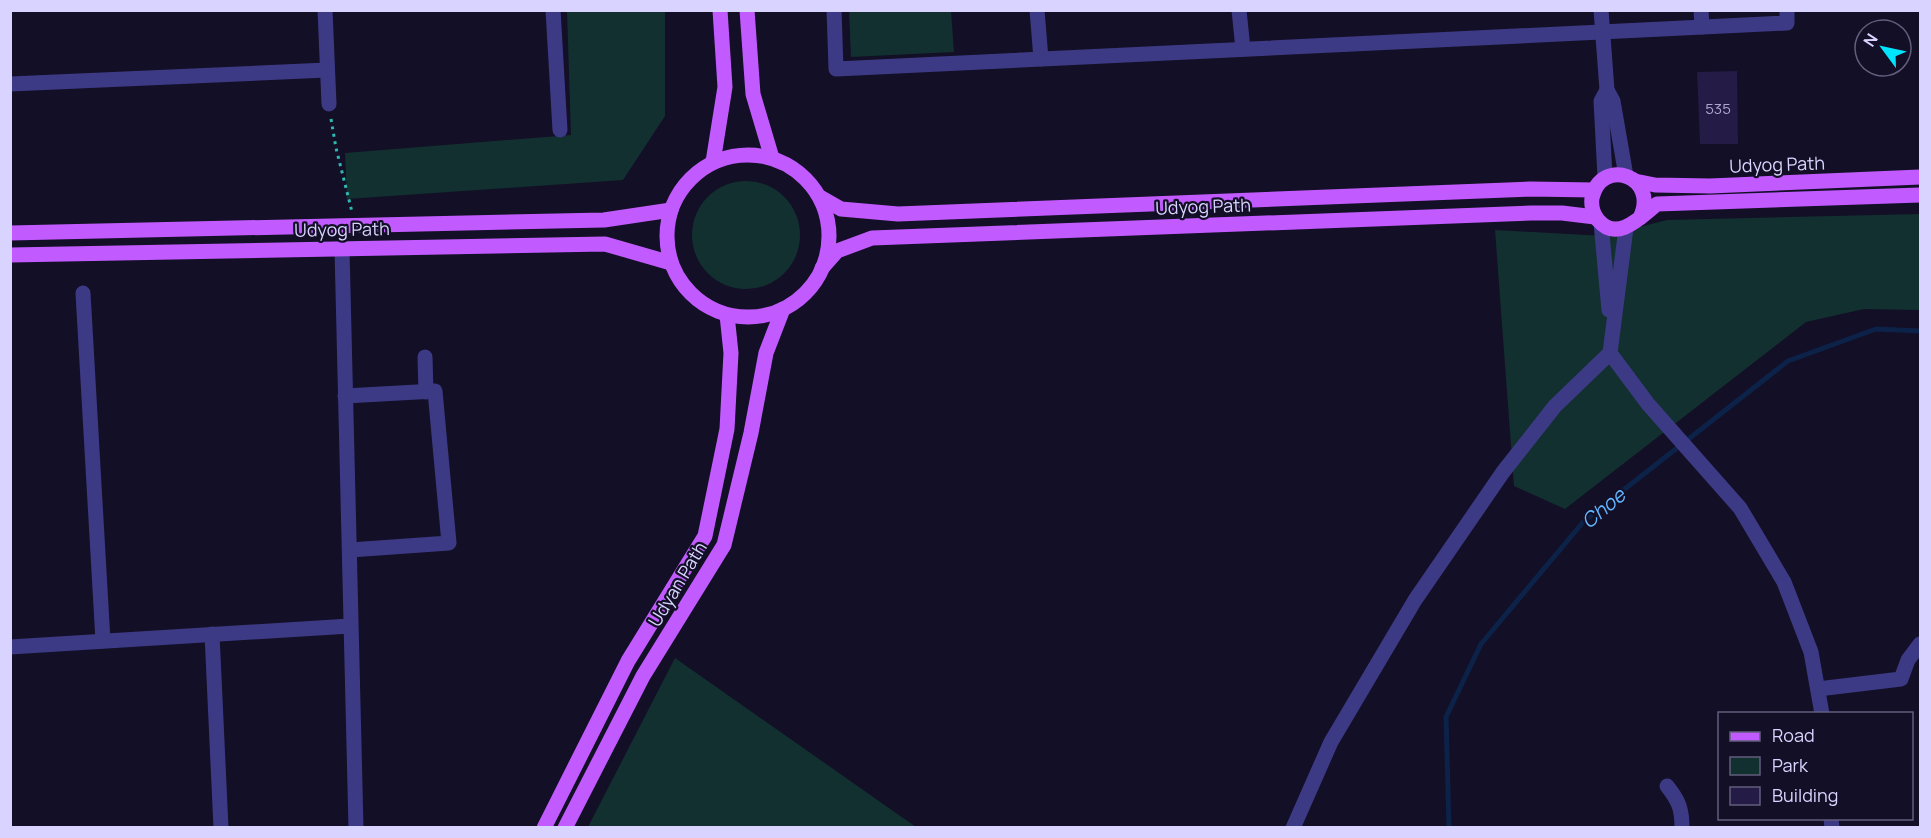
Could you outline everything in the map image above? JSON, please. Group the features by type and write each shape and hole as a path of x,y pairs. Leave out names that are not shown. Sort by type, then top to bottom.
{"main road":[{"path":"713,162 725,87 720,10"},
{"path":"747,10 753,94 772,158"},
{"path":"743,154 772,158 795,169 820,197 829,232 828,250 817,278 802,296 783,309 756,317 727,315 709,308 693,296 680,281 671,263 666,237 671,210 683,187 692,177 713,162 743,154"},
{"path":"1616,175 1631,178 1642,189 1645,198 1640,218 1626,228 1608,227 1598,220 1591,204 1594,190 1605,177 1616,175"},
{"name":"Udyog Path","path":"1631,178 1655,185 1710,186 1920,177"},
{"name":"Udyog Path","path":"820,197 842,209 898,214 1530,189 1594,190"},
{"name":"Udyog Path","path":"1640,218 1657,204 1920,195"},
{"name":"Udyog Path","path":"10,233 604,219 671,210"},
{"name":"Udyog Path","path":"822,268 837,251 872,238 1531,213 1562,213 1598,220"},
{"name":"Udyog Path","path":"10,255 605,244 671,263"},
{"name":"Udyan Path","path":"565,828 644,676 724,545 751,433 766,353 783,309"},
{"name":"Udyan Path","path":"544,828 628,661 705,536 727,429 731,353 727,315"}],"street":[{"path":"325,10 328,104"},
{"path":"553,10 560,130"},
{"path":"834,10 836,69 1787,23 1787,10"},
{"path":"1037,10 1041,59"},
{"path":"1239,10 1243,49"},
{"path":"1601,10 1607,90 1613,101 1631,178"},
{"path":"1701,10 1702,27"},
{"path":"10,84 327,70"},
{"path":"1605,177 1601,101 1607,90"},
{"path":"1598,220 1611,337"},
{"path":"1626,228 1610,353 1648,404 1740,508 1784,582 1811,652 1822,712"},
{"path":"342,249 356,828"},
{"path":"83,293 103,641"},
{"path":"1293,828 1331,742 1415,600 1503,472 1555,406 1610,353"},
{"path":"425,357 426,392"},
{"path":"345,396 435,391 449,543 350,550"},
{"path":"10,646 350,626"},
{"path":"212,634 221,828"},
{"path":"1818,689 1901,679 1908,660 1920,644"},
{"path":"1667,786 1677,798 1682,813 1682,828"}],"path":[{"path":"328,104 336,148 356,225"}],"green space":[{"path":"567,11 665,11 665,116 623,180 347,199 345,153 571,135"},
{"path":"849,11 951,11 954,52 851,57"},
{"path":"746,181 767,185 784,197 796,214 800,235 796,256 784,273 767,285 746,289 725,285 708,273 696,256 692,235 696,214 708,197 725,185"},
{"path":"1920,214 1920,310 1864,309 1806,322 1565,509 1514,486 1495,230 1604,236 1667,220"},
{"path":"675,658 916,827 588,827"}],"building":[{"path":"1737,71 1738,144 1700,144 1697,72"}],"waterway":[{"name":"Choe","path":"1449,828 1446,717 1481,644 1584,521 1788,361 1876,329 1920,331"}]}
